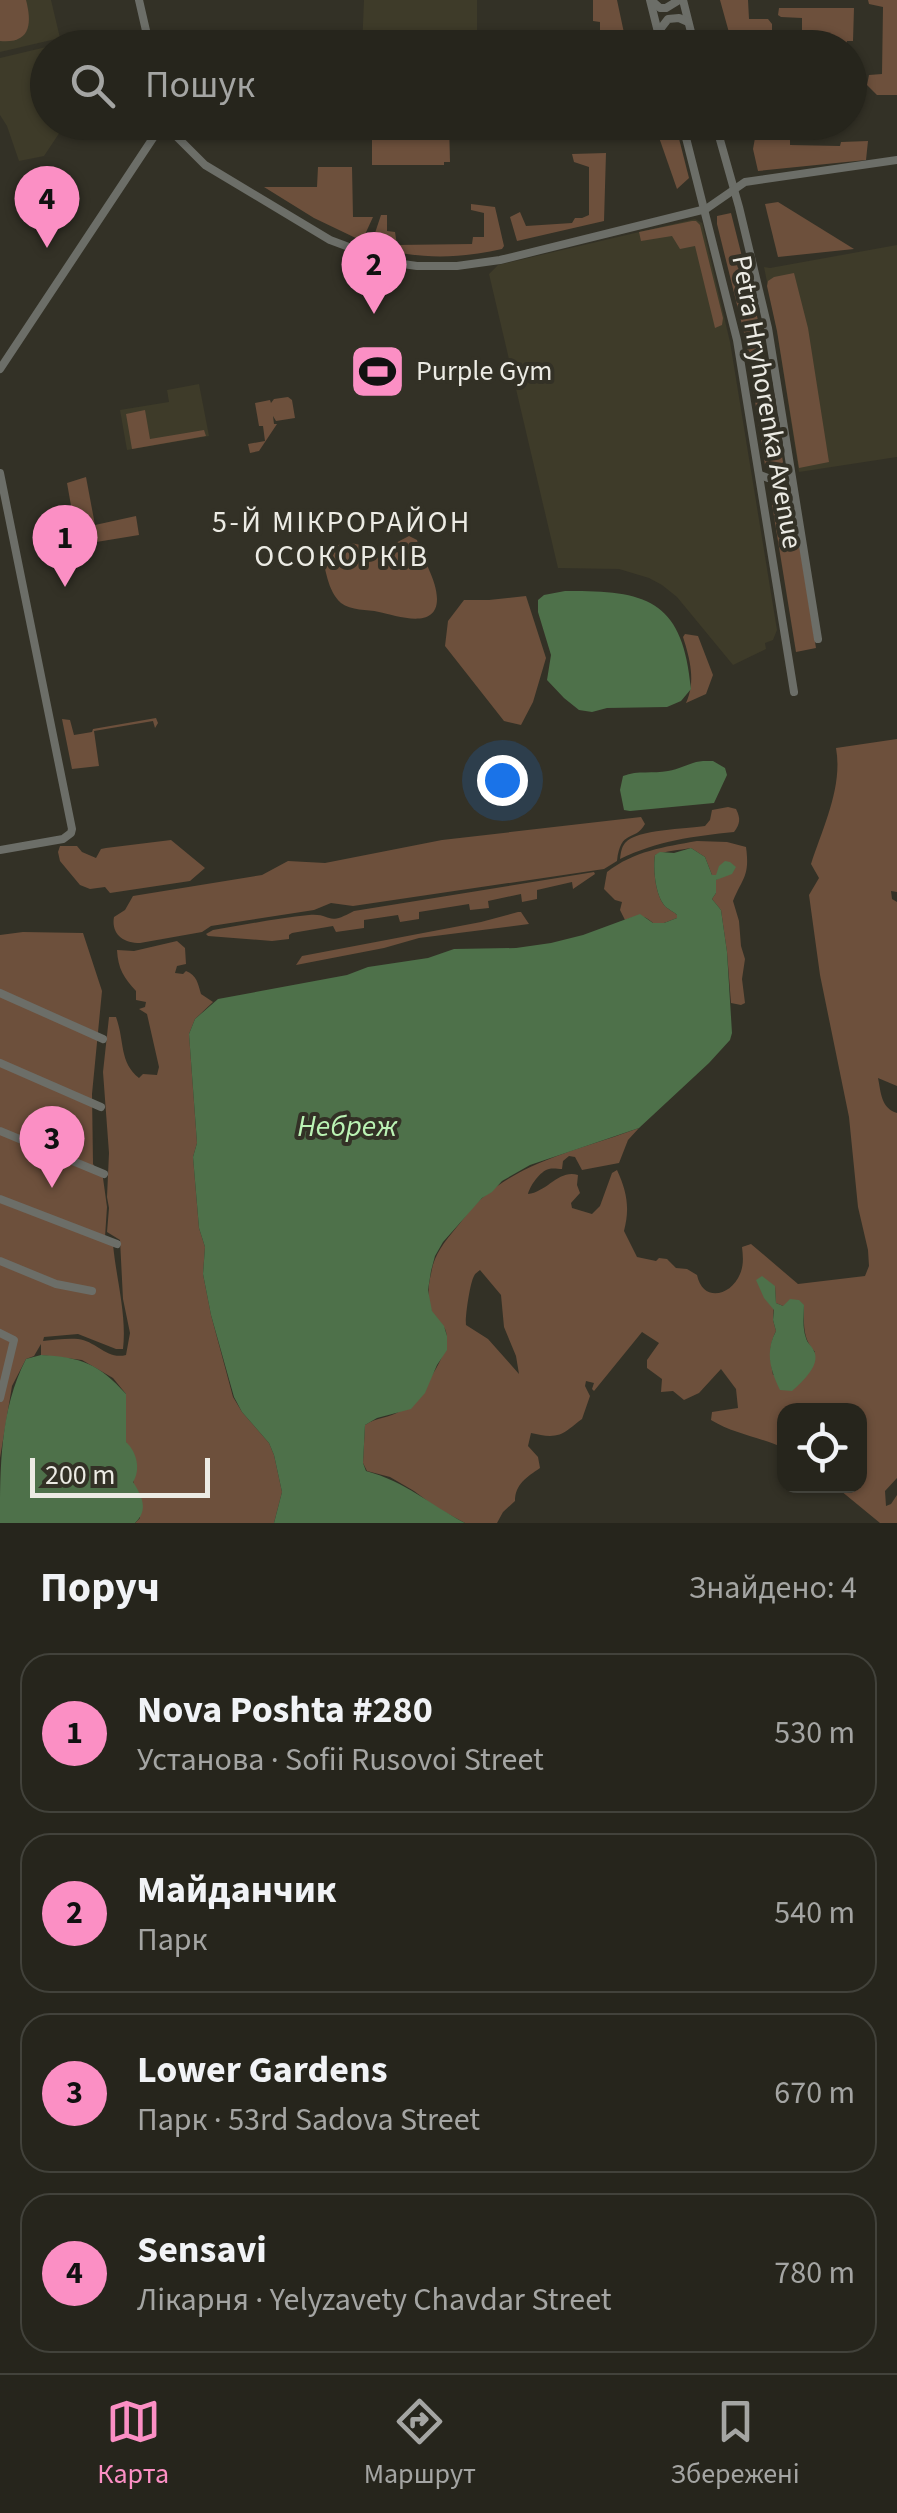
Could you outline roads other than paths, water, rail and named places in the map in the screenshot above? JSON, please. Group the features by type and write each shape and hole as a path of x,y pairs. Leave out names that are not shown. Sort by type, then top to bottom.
{"street":[{"path":"139,0 146,30"},
{"path":"650,0 660,8 681,0 690,30"},
{"path":"650,0 658,30"},
{"path":"660,30 668,19 688,22"},
{"path":"0,369 4,356 151,140"},
{"path":"183,140 205,164 330,240 410,266 457,266 500,260 706,209 744,182 897,160"},
{"name":"Petra Hryhorenka Avenue","path":"687,140 738,340 794,692"},
{"name":"Petra Hryhorenka Avenue","path":"720,140 768,328 818,638"},
{"path":"760,475 779,478 791,468"},
{"path":"0,473 72,829 62,838 0,850"},
{"path":"0,993 103,1039"},
{"path":"0,1064 101,1106"},
{"path":"0,1131 104,1174"},
{"path":"0,1199 117,1244"},
{"path":"0,1261 56,1284 92,1291"},
{"path":"0,1333 14,1340 0,1397"}],"water":[{"path":"565,591 618,593 656,606 679,636 687,659 691,689 681,701 667,707 592,712 579,710 564,698 547,680 551,655 538,600"},
{"path":"713,761 725,768 727,775 714,803 624,810 620,790 623,776 668,771"},
{"name":"Небреж","path":"691,848 705,857 712,875 725,861 736,867 732,874 716,880 712,899 721,910 727,952 730,1040 639,1128 530,1165 482,1198 435,1256 428,1290 432,1311 444,1326 447,1350 425,1393 411,1409 365,1425 366,1471 405,1487 465,1523 274,1523 282,1492 274,1455 234,1397 203,1274 205,1247 199,1228 193,1157 197,1143 189,1034 195,1019 218,999 428,958 454,949 551,943 640,914 653,923 664,923 677,915 664,905 659,894 655,855"},
{"path":"762,1276 775,1286 776,1303 783,1306 790,1299 804,1305 805,1334 815,1362 792,1391 780,1390 771,1368 776,1331 774,1310 756,1280"},
{"path":"41,1355 88,1364 126,1394 126,1442 137,1461 133,1482 143,1503 135,1523 0,1523 6,1418 26,1359"}],"place":[{"name":"Sensavi","path":"47,248"},
{"name":"Майданчик","path":"374,314"},
{"name":"Purple Gym","path":"377,371"},
{"name":"Nova Poshta #280","path":"65,587"},
{"name":"Lower Gardens","path":"52,1188"}],"district":[{"name":"5-Й МІКРОРАЙОН ОСОКОРКІВ","path":"342,539"}]}
